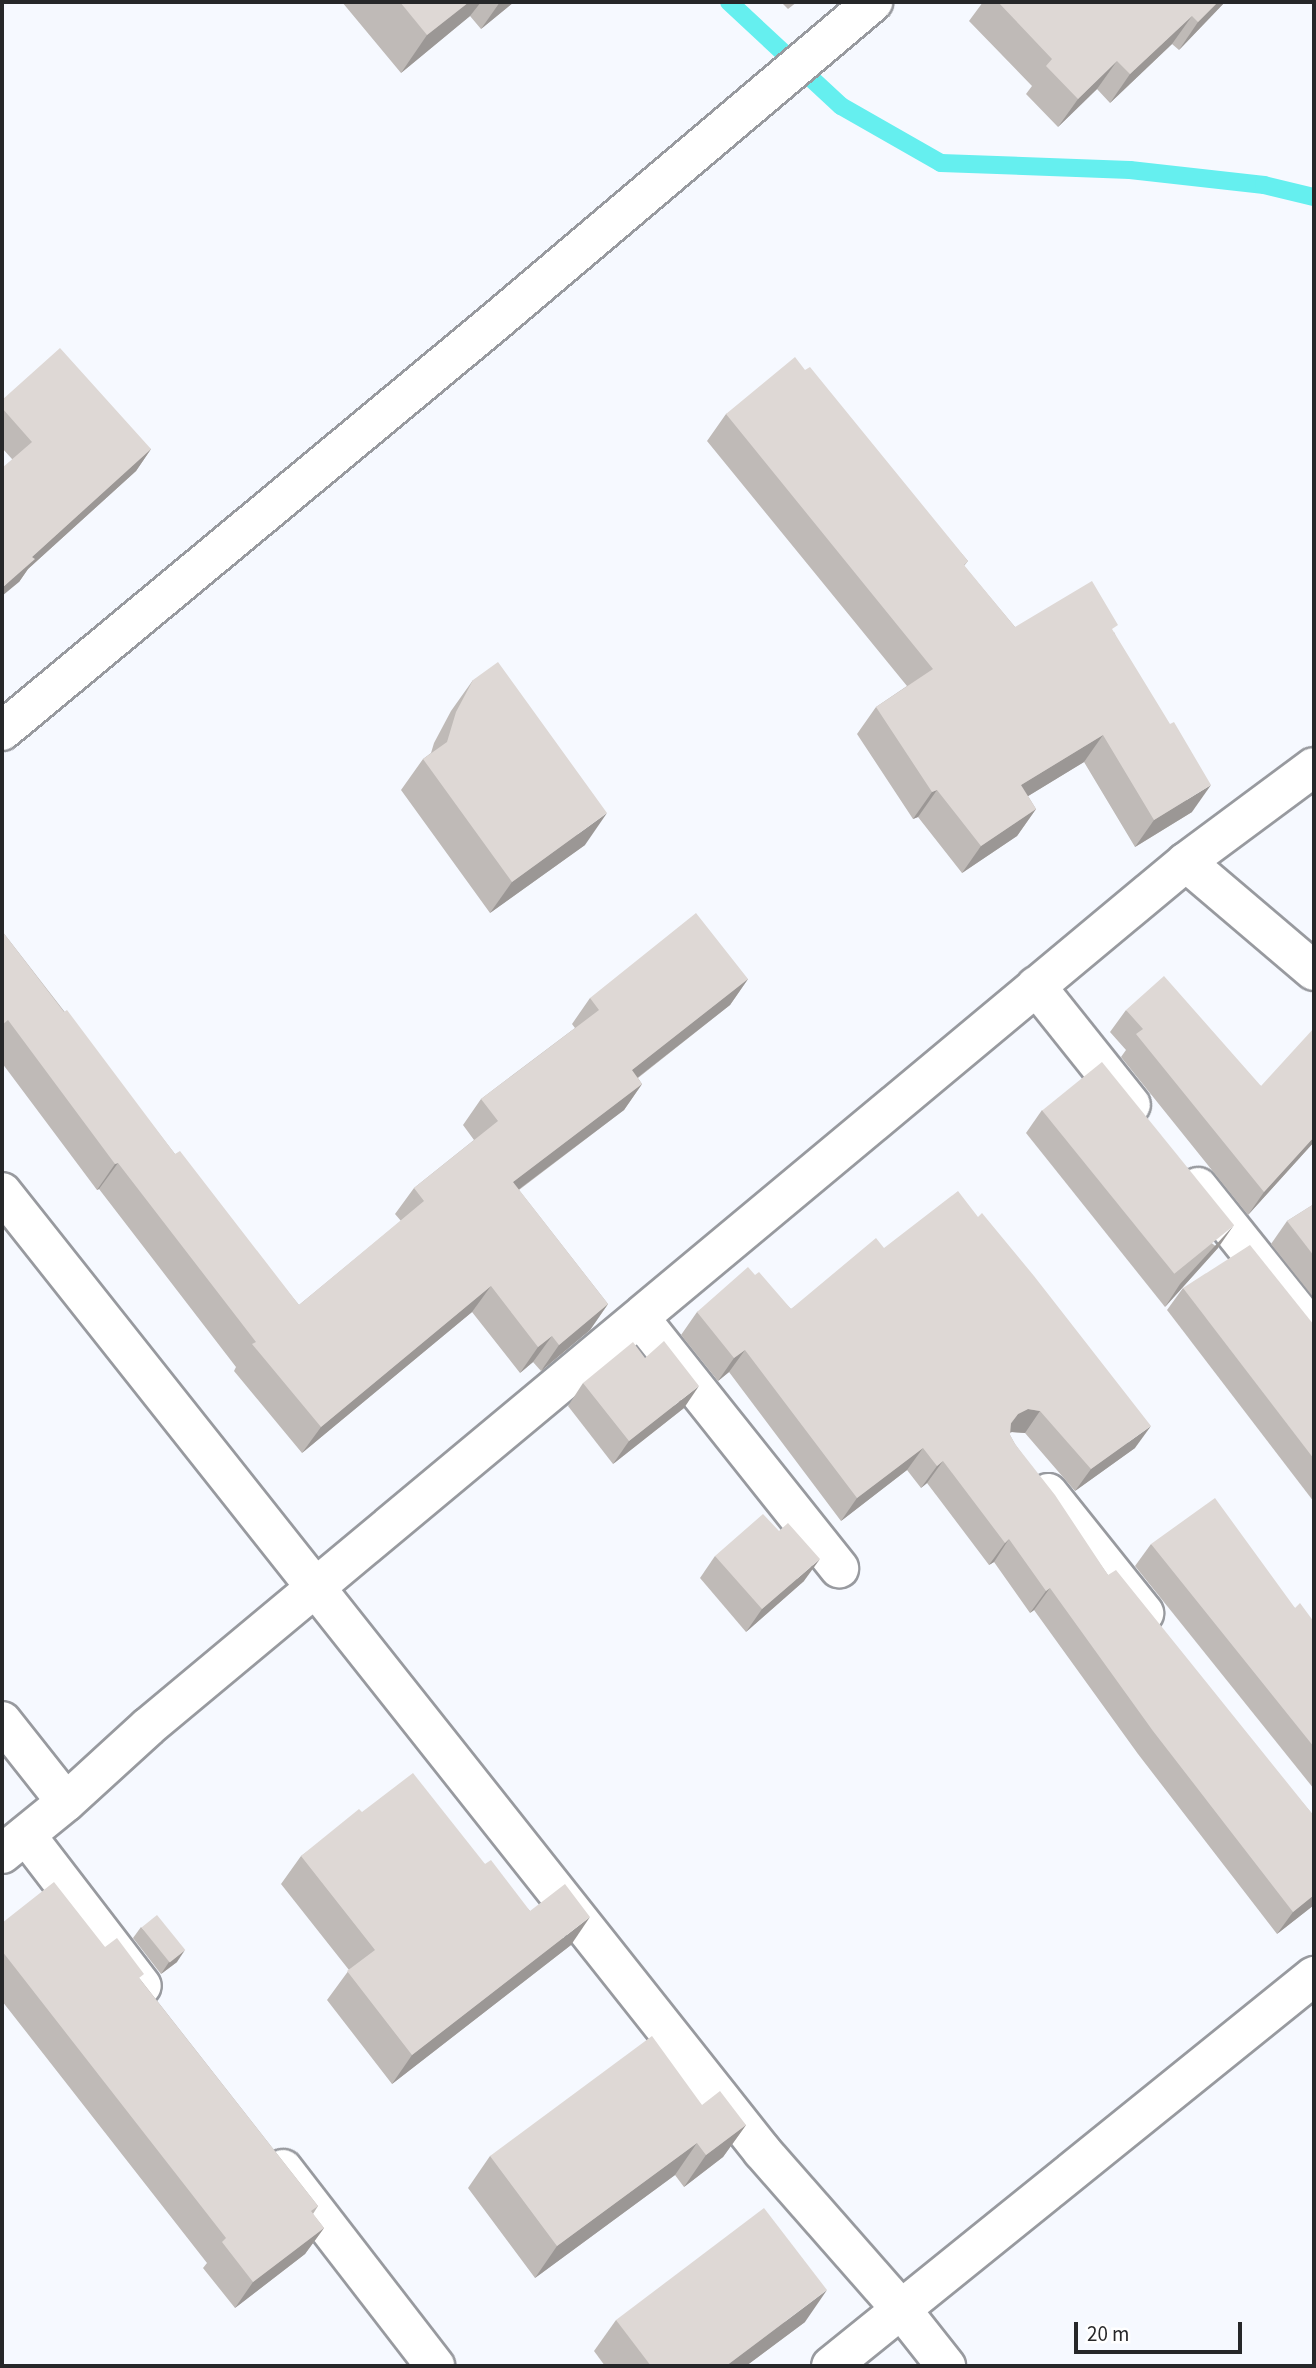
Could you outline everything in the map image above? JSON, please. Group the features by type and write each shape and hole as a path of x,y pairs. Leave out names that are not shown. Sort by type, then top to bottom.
{"street":[{"path":"2,731 873,2"},
{"path":"162,2012 14,1845 148,1727 1036,986 1186,862 1314,767"},
{"path":"1186,862 1314,971"},
{"path":"1036,986 1149,1127"},
{"path":"1175,1159 1314,1332"},
{"path":"2,1192 762,2151 901,2309 946,2366"},
{"path":"640,1318 839,1568"},
{"path":"1024,1464 1169,1644"},
{"path":"2,1721 66,1802"},
{"path":"831,2366 1314,1976"},
{"path":"265,2145 435,2366"}],"building":[{"path":"400,2 469,2 427,35"},
{"path":"998,2 1218,2 1198,22 1192,16 1130,74 1117,61 1078,99 1046,66 1052,59"},
{"path":"60,348 151,449 32,557 35,559 2,588 2,468 32,442 2,408 2,400"},
{"path":"795,357 805,370 810,367 968,561 964,565 1015,627 1092,581 1118,625 1112,629 1170,724 1174,722 1211,785 1154,820 1103,735 1021,785 1036,809 981,846 937,790 932,792 876,707 933,669 726,414"},
{"path":"498,662 607,813 512,882 423,759 447,742 456,712 473,680"},
{"path":"696,913 748,979 632,1070 642,1084 513,1182 608,1304 559,1345 552,1336 538,1347 491,1286 321,1427 252,1344 256,1342 118,1163 115,1164 8,1020 2,1025 2,931 64,1012 67,1010 175,1154 180,1151 299,1305 424,1201 414,1188 498,1121 481,1099 599,1010 590,998"},
{"path":"1164,976 1261,1086 1314,1028 1314,1137 1264,1192 1136,1034 1143,1029 1126,1010"},
{"path":"1102,1062 1234,1225 1174,1274 1042,1110"},
{"path":"958,1191 978,1217 982,1213 1034,1276 1151,1426 1091,1469 1040,1411 1028,1409 1018,1414 1011,1423 1010,1435 1055,1495 1108,1575 1116,1570 1314,1816 1314,1895 1293,1912 1153,1731 1050,1588 1046,1591 1009,1539 1005,1543 943,1461 937,1466 923,1448 857,1498 745,1350 734,1358 697,1312 748,1267 755,1275 759,1272 791,1309 876,1238 884,1248"},
{"path":"1314,1204 1314,1256 1287,1221"},
{"path":"1250,1245 1314,1325 1314,1459 1183,1288"},
{"path":"664,1341 699,1386 629,1441 583,1383 633,1342 645,1358"},
{"path":"1215,1498 1295,1608 1300,1603 1314,1622 1314,1747 1151,1544"},
{"path":"763,1514 779,1531 788,1523 820,1559 762,1609 715,1556"},
{"path":"413,1773 485,1864 491,1860 530,1911 565,1884 590,1917 412,2055 347,1971 375,1950 301,1856 359,1809 362,1812"},
{"path":"54,1882 105,1947 117,1938 144,1974 139,1978 318,2206 311,2211 324,2228 253,2282 222,2242 226,2238 2,1951 2,1923"},
{"path":"157,1915 185,1950 170,1963 141,1928"},
{"path":"652,2036 702,2105 720,2091 746,2125 706,2155 697,2143 557,2246 490,2156"},
{"path":"764,2208 827,2290 726,2366 651,2366 616,2320"}],"waterway":[{"path":"729,2 841,106 941,163 1130,170 1264,185 1314,197"}]}
